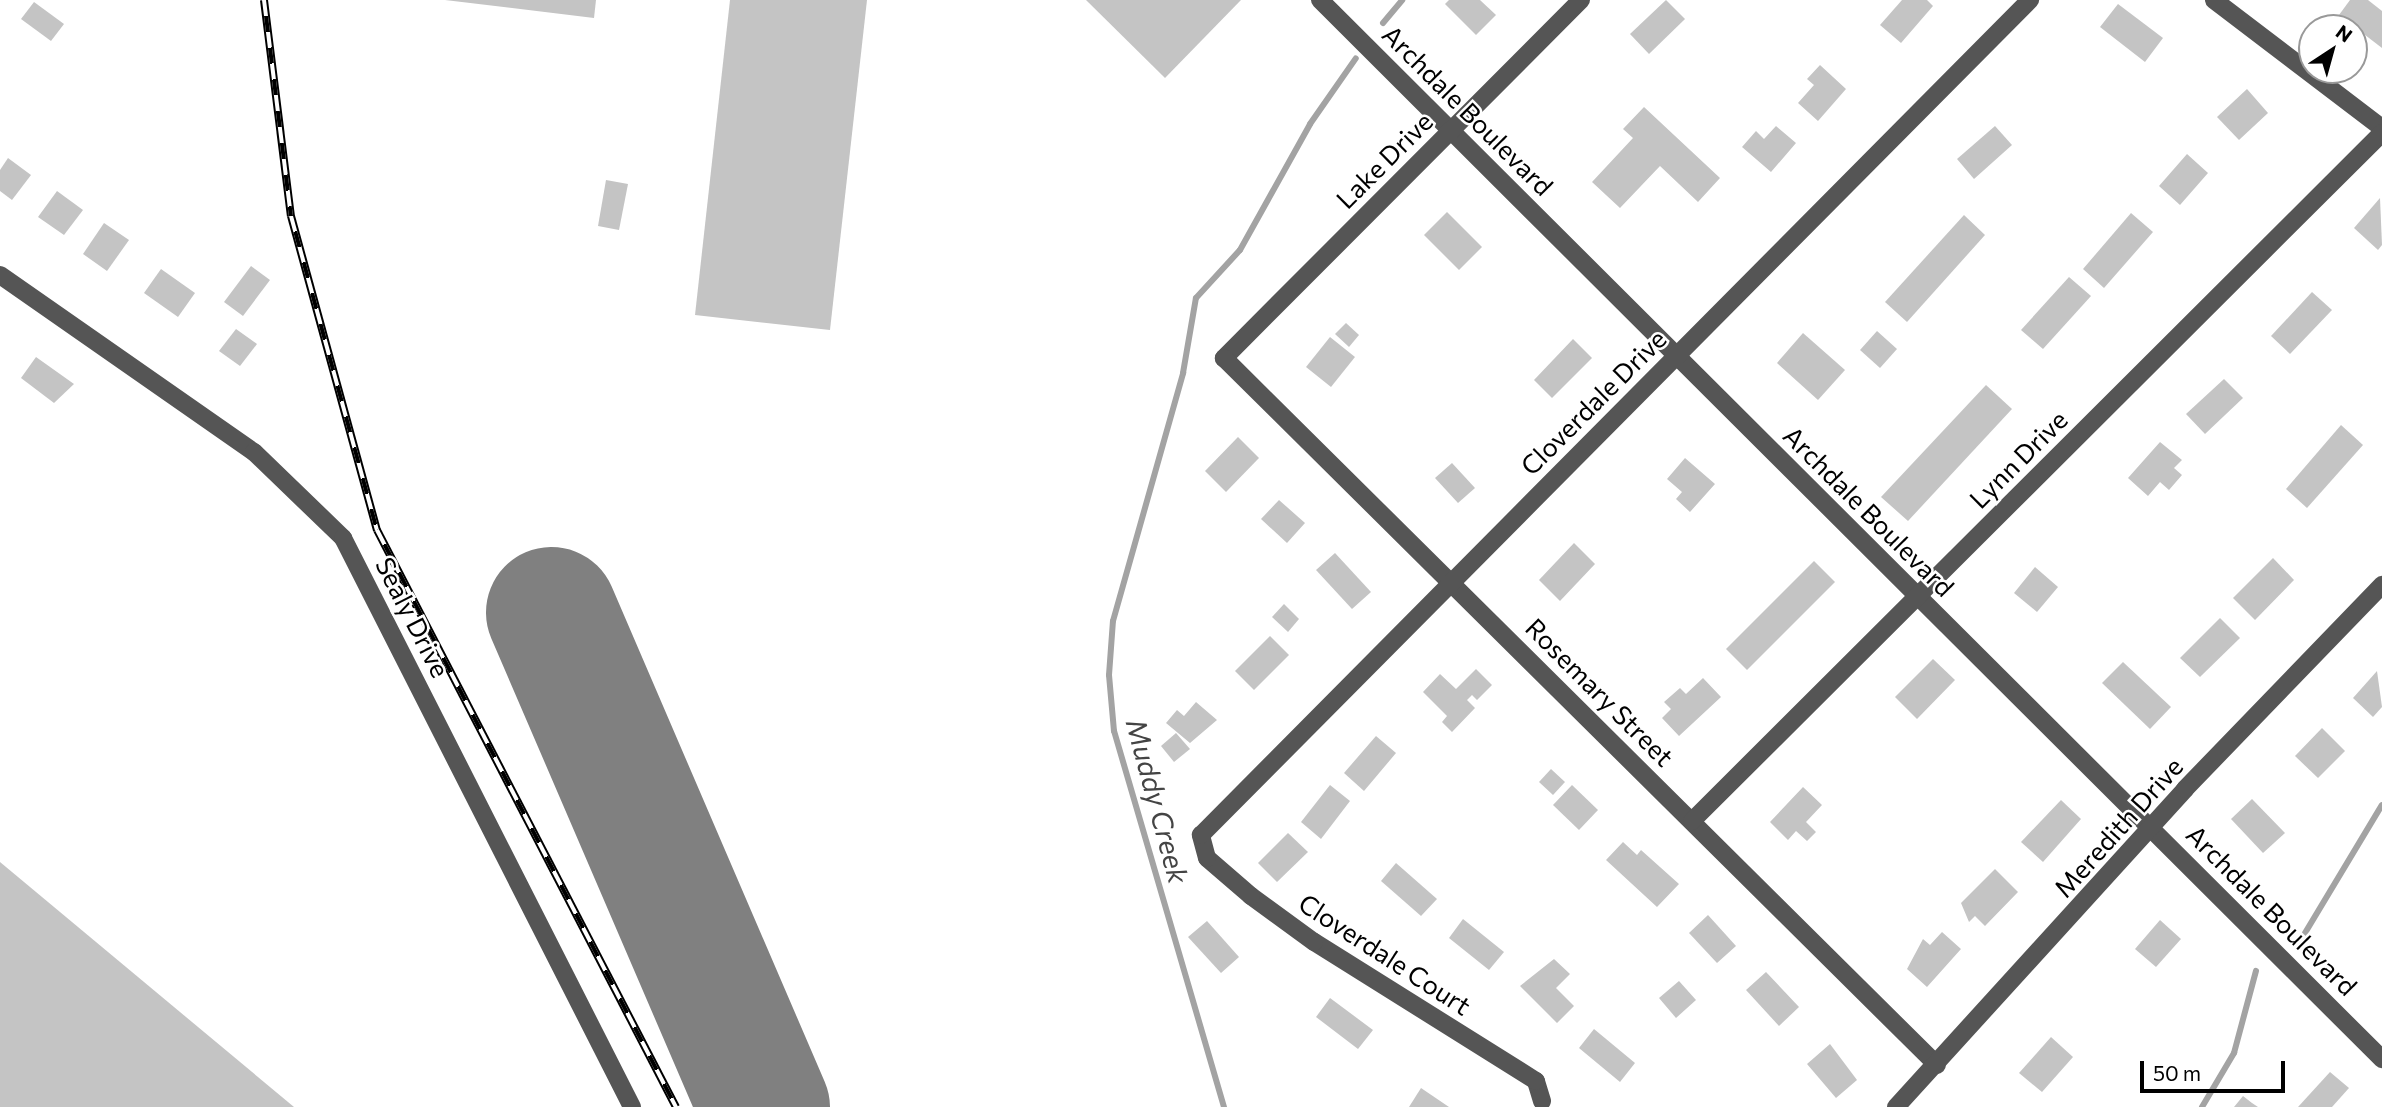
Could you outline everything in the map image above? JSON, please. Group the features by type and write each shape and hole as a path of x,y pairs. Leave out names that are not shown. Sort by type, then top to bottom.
{"street":[{"name":"Archdale Boulevard","path":"1320,0 2382,1059"},
{"name":"Lake Drive","path":"1224,358 1581,0"},
{"name":"Cloverdale Drive","path":"1200,845 1205,825 1451,582 2030,0"},
{"path":"2214,0 2382,130"},
{"name":"Lynn Drive","path":"1692,821 2382,130"},
{"name":"Sealy Drive","path":"0,275 254,452 343,538 632,1107"},
{"name":"Rosemary Street","path":"1224,358 1937,1065"},
{"name":"Meredith Drive","path":"1896,1107 2382,585"},
{"name":"Cloverdale Court","path":"1200,845 1218,870 1314,942 1535,1081 1542,1101"}],"building":[{"path":"445,0 596,0 594,18"},
{"path":"730,0 867,0 830,330 695,315"},
{"path":"1086,0 1241,0 1165,78"},
{"path":"1449,0 1480,0 1496,15 1476,35 1445,4"},
{"path":"1666,0 1685,19 1649,54 1630,34"},
{"path":"1902,0 1927,0 1933,6 1901,43 1880,25"},
{"path":"2350,0 2368,0 2382,11 2382,48 2368,37 2368,14 2340,14"},
{"path":"34,2 64,24 51,41 21,19"},
{"path":"2118,4 2163,38 2145,62 2100,27"},
{"path":"1820,65 1846,89 1818,121 1798,103 1814,85 1807,79"},
{"path":"2247,89 2268,113 2239,140 2217,117"},
{"path":"1644,107 1720,178 1698,202 1660,166 1620,208 1592,182 1633,138 1623,129"},
{"path":"1776,126 1796,143 1771,172 1742,147 1756,131 1764,139"},
{"path":"1995,126 2012,145 1974,179 1957,159"},
{"path":"2187,154 2208,173 2180,205 2159,186"},
{"path":"8,158 31,175 12,200 0,191 0,170"},
{"path":"606,180 628,184 619,230 598,226"},
{"path":"57,191 83,210 64,235 38,217"},
{"path":"2380,198 2382,245 2378,250 2354,228"},
{"path":"1447,212 1482,247 1459,270 1424,235"},
{"path":"2131,213 2153,232 2104,288 2083,269"},
{"path":"1964,215 1985,235 1907,322 1885,302"},
{"path":"104,223 129,240 107,271 83,254"},
{"path":"251,266 270,280 243,316 224,302"},
{"path":"161,269 195,293 178,317 144,293"},
{"path":"2069,277 2091,296 2043,349 2021,330"},
{"path":"2312,292 2332,310 2290,354 2271,336"},
{"path":"1346,323 1359,335 1349,347 1335,334"},
{"path":"236,329 257,344 240,366 219,351"},
{"path":"1877,331 1897,349 1880,368 1860,350"},
{"path":"1803,333 1845,370 1818,400 1777,363"},
{"path":"1330,337 1355,357 1331,387 1306,367"},
{"path":"1573,339 1592,358 1552,398 1534,380"},
{"path":"36,357 74,384 54,403 21,378"},
{"path":"2224,379 2243,398 2205,434 2186,414"},
{"path":"1986,385 2012,409 1908,521 1881,497"},
{"path":"2341,425 2363,445 2307,508 2286,489"},
{"path":"1238,437 1259,458 1226,492 1205,471"},
{"path":"2160,442 2182,460 2174,468 2182,475 2169,490 2160,482 2148,496 2128,478"},
{"path":"1685,458 1715,484 1690,512 1676,499 1682,492 1667,479"},
{"path":"1452,463 1475,488 1458,503 1435,478"},
{"path":"1279,500 1305,523 1287,543 1261,519"},
{"path":"1574,543 1595,564 1560,601 1539,580"},
{"path":"1335,553 1371,592 1352,609 1316,570"},
{"path":"2273,558 2294,580 2255,620 2233,598"},
{"path":"1814,561 1835,582 1747,670 1726,649"},
{"path":"2035,567 2058,587 2037,612 2014,593"},
{"path":"1284,604 1299,619 1288,632 1272,617"},
{"path":"2220,618 2240,638 2200,677 2180,658"},
{"path":"1270,636 1289,655 1254,690 1235,671"},
{"path":"1933,659 1955,680 1917,719 1895,697"},
{"path":"2123,662 2171,707 2150,729 2102,683"},
{"path":"1476,669 1492,685 1477,700 1472,695 1467,700 1475,708 1452,732 1442,722 1447,716 1423,692 1440,674 1456,689"},
{"path":"2377,671 2382,707 2373,717 2353,698"},
{"path":"1703,678 1721,697 1679,736 1662,718 1671,709 1664,702 1680,688 1686,694"},
{"path":"1196,702 1217,720 1190,743 1166,723 1177,710 1184,716"},
{"path":"2322,728 2345,751 2318,778 2295,756"},
{"path":"1176,733 1190,749 1174,762 1161,746"},
{"path":"1376,736 1396,753 1364,791 1344,773"},
{"path":"1551,769 1565,782 1553,795 1539,782"},
{"path":"1330,785 1350,801 1321,839 1301,822"},
{"path":"1572,785 1598,810 1579,830 1553,805"},
{"path":"1803,787 1822,805 1806,822 1816,832 1807,841 1796,831 1788,840 1770,822"},
{"path":"2252,799 2285,833 2263,853 2231,819"},
{"path":"2061,800 2081,819 2043,862 2021,842"},
{"path":"1288,833 1308,852 1277,882 1258,863"},
{"path":"1623,842 1637,855 1641,850 1679,884 1657,907 1606,860"},
{"path":"0,862 294,1107 0,1107"},
{"path":"1396,863 1437,899 1421,916 1381,881"},
{"path":"1995,869 2018,892 1985,926 1975,916 1969,922 1961,903"},
{"path":"1708,915 1736,946 1717,963 1689,933"},
{"path":"1463,919 1504,952 1489,970 1449,938"},
{"path":"2160,920 2181,939 2156,967 2135,949"},
{"path":"1207,921 1239,957 1221,973 1188,937"},
{"path":"1942,932 1961,949 1927,987 1907,969 1923,939 1930,945"},
{"path":"1554,959 1570,974 1556,988 1574,1006 1557,1023 1520,986"},
{"path":"1766,972 1799,1007 1779,1026 1746,990"},
{"path":"1679,981 1696,1000 1676,1018 1659,998"},
{"path":"1330,998 1373,1030 1358,1049 1316,1017"},
{"path":"1594,1029 1635,1063 1620,1082 1579,1048"},
{"path":"2051,1037 2073,1057 2042,1092 2019,1073"},
{"path":"1830,1044 1857,1080 1836,1098 1807,1064"},
{"path":"2330,1072 2349,1088 2332,1107 2298,1107"},
{"path":"1421,1088 1449,1107 1409,1107"},
{"path":"2243,1096 2252,1103 2258,1107 2234,1107"}],"waterway":[{"path":"1383,23 1402,0"},
{"name":"Muddy Creek","path":"1224,1107 1114,731 1109,675 1113,621 1183,373 1196,298 1240,250 1310,124 1356,58"},
{"path":"2302,938 2382,805"},
{"path":"2202,1107 2234,1053 2256,971"}],"runway":[{"path":"551,612 764,1107"}],"railway":[{"path":"264,0 291,216 377,530 676,1107"}]}
